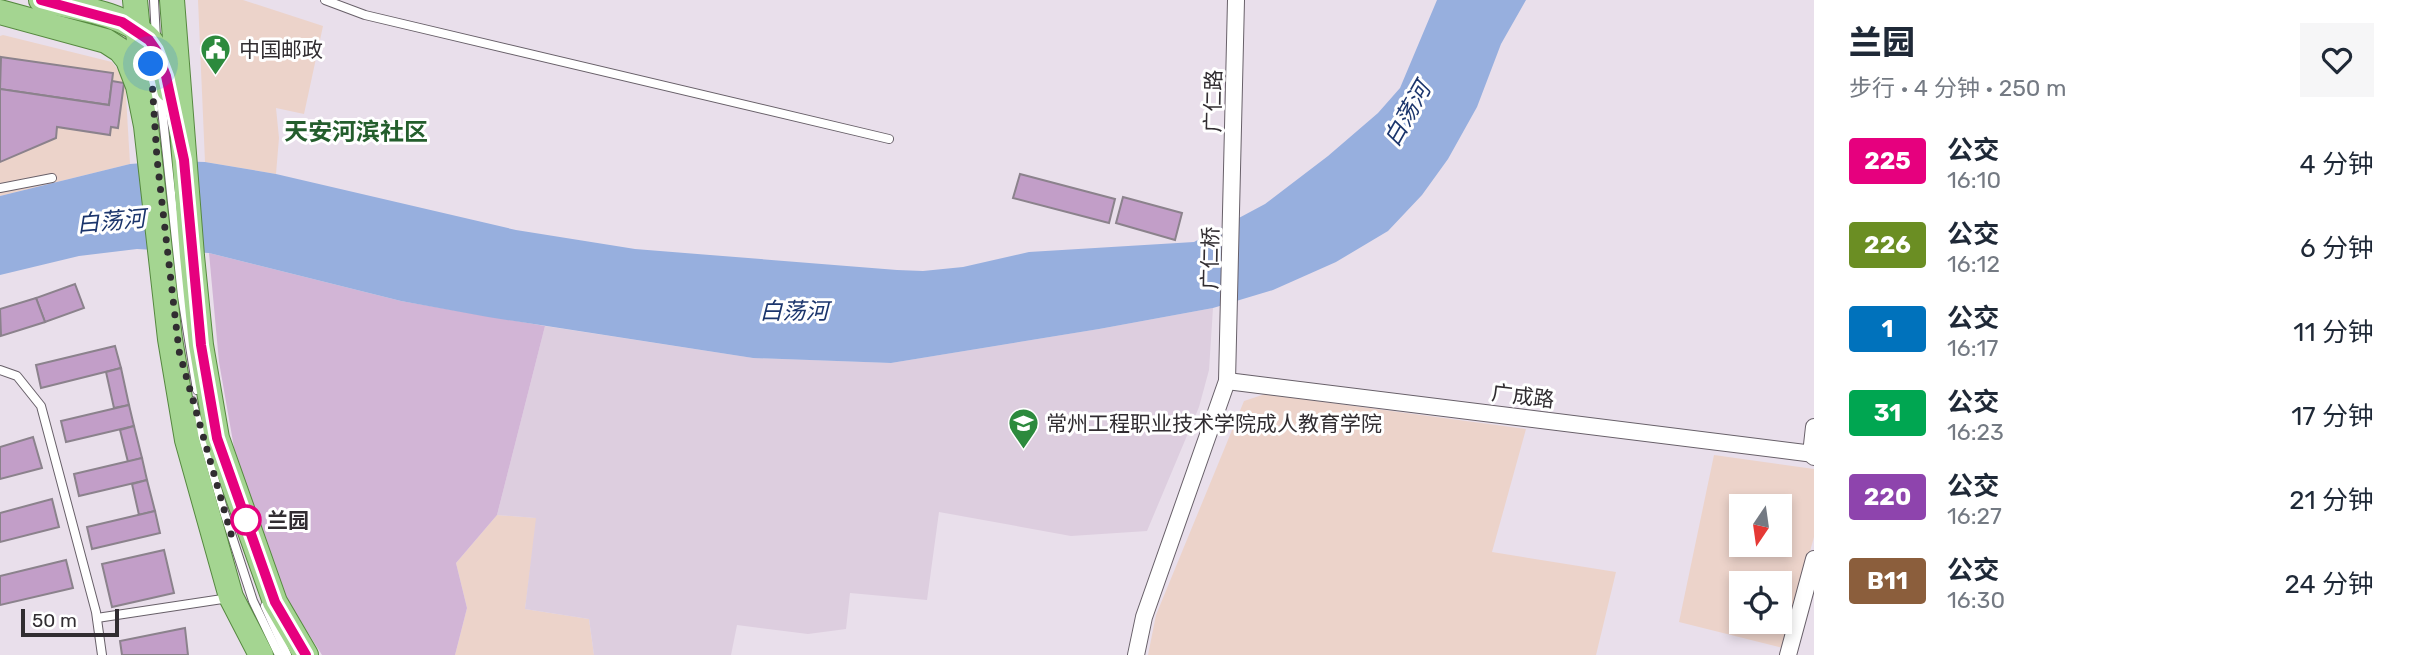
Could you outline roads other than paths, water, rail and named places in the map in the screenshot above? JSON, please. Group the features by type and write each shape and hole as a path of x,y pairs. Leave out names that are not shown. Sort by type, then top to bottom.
{"main road":[{"path":"41,0 122,22 148,40"},
{"path":"0,11 60,16 95,13 108,10 124,0"},
{"path":"135,0 148,40 166,76 164,159 175,254 201,345 217,438 275,602 306,655"},
{"path":"172,0 164,159 175,254 170,339 187,440 231,597 264,654"},
{"path":"0,11 106,41 120,50 128,60 138,86 146,126 164,159"},
{"path":"146,126 148,40"}],"street":[{"name":"广仁路","path":"1232,202 1237,0"},
{"name":"广仁桥","path":"1136,655 1144,617 1227,381 1232,202"},
{"name":"广成路","path":"1227,381 1813,455"},
{"path":"1813,455 1814,427"},
{"path":"1788,655 1814,559"}],"lane":[{"path":"148,0 148,40"},
{"path":"148,40 154,0"},
{"path":"325,0 365,15 890,139"},
{"path":"0,188 52,178"},
{"path":"175,254 179,351 253,601 264,654"},
{"path":"175,254 192,370 211,445 260,592 287,655"},
{"path":"0,370 17,376 41,406 97,618 102,655"},
{"path":"97,618 231,597"}],"water":[{"name":"白荡河","path":"1437,0 1526,0 1501,44 1477,107 1448,159 1422,195 1388,231 1336,262 1273,290 1213,308 891,363 753,358 488,317 401,301 209,253 137,249 79,256 0,275 0,196 130,164 171,161 205,162 276,174 516,230 635,249 897,270 923,271 963,267 1029,252 1194,242 1265,204 1328,156 1378,113 1400,88"}],"place":[{"name":"中国邮政","path":"216,76"},
{"name":"常州工程职业技术学院成人教育学院","path":"1023,450"},
{"name":"兰园","path":"246,520"}],"district":[{"name":"天安河滨社区","path":"356,132"}]}
